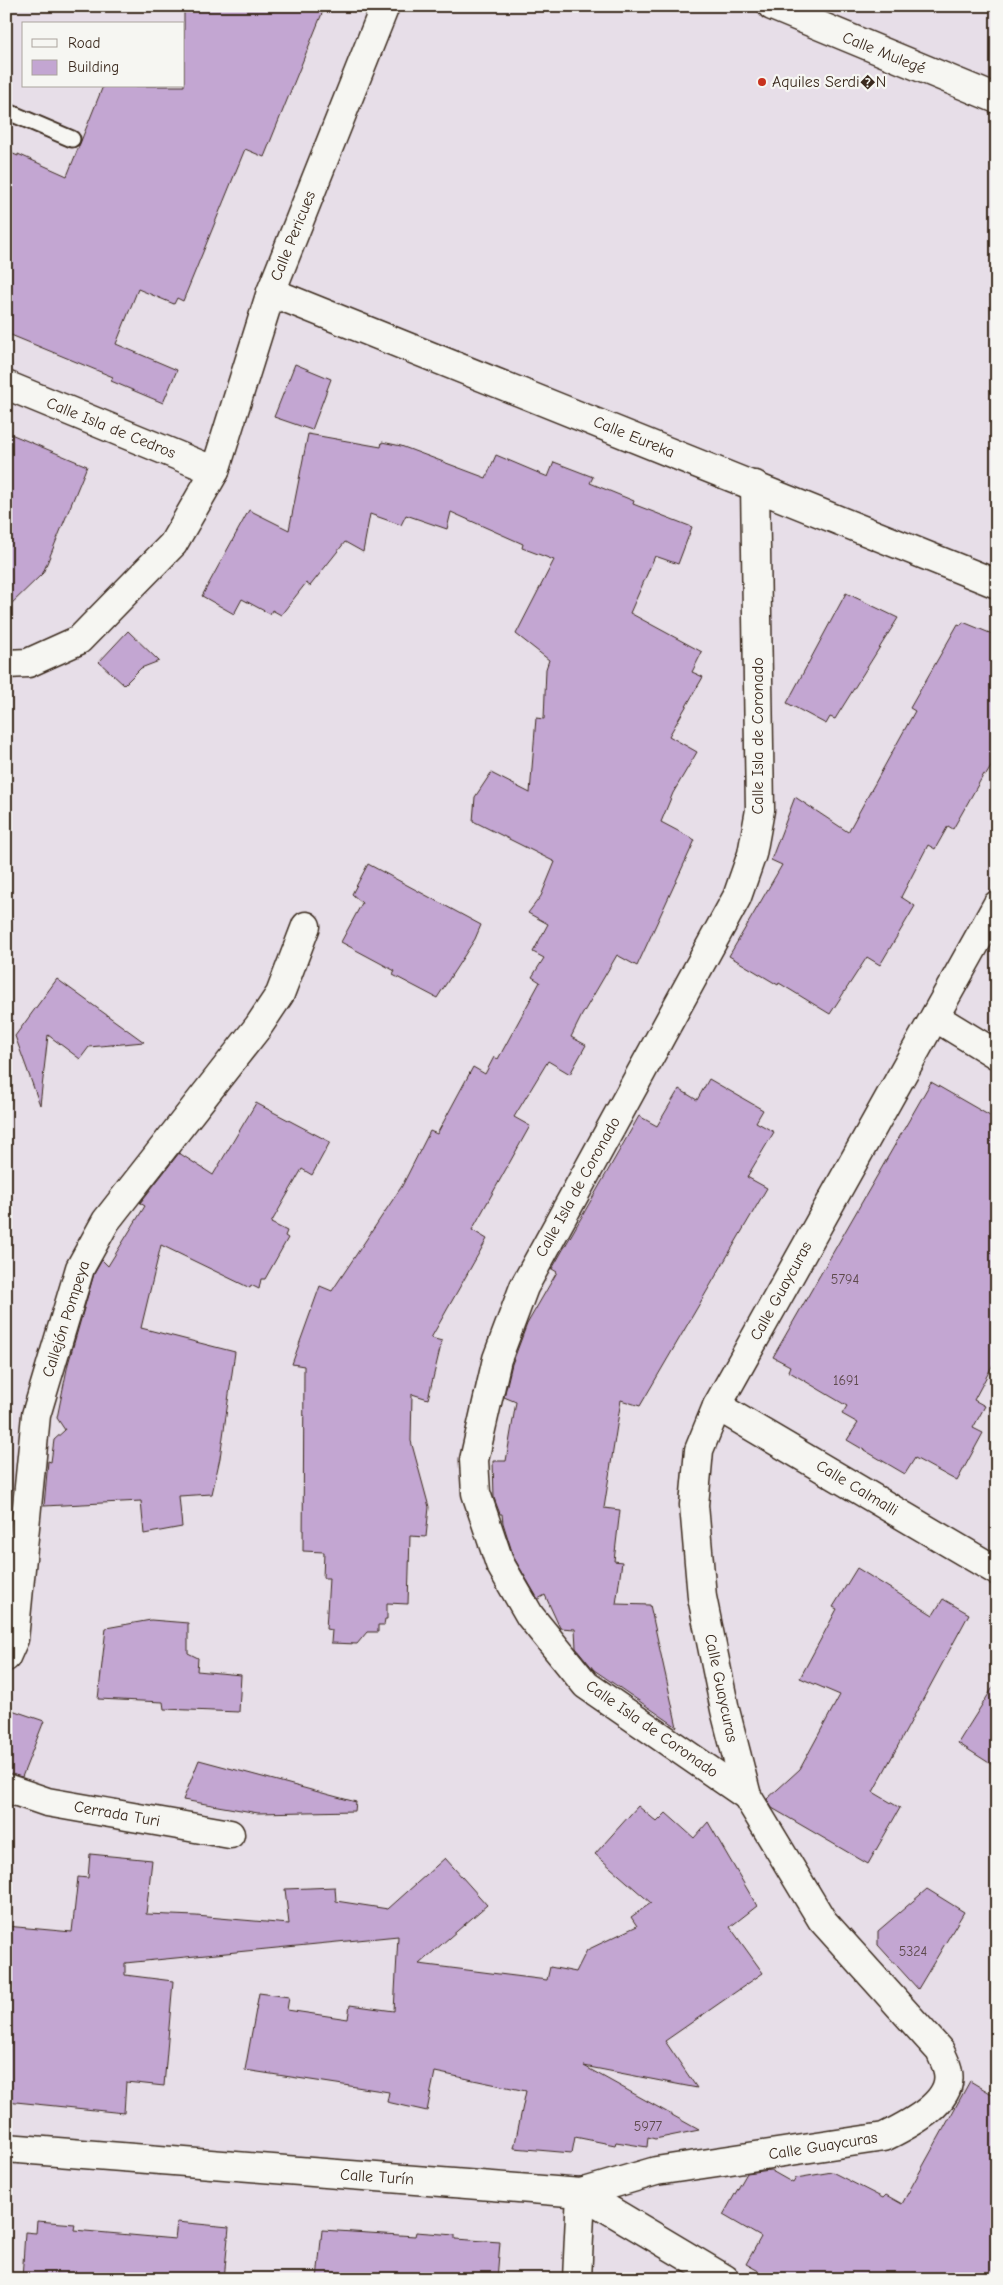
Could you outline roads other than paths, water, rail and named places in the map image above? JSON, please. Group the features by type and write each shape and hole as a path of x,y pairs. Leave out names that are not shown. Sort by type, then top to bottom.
{"street":[{"name":"Calle Pericues","path":"6,664 28,663 80,640 173,544 215,471 271,292 385,6"},
{"name":"Calle Mulegé","path":"772,6 997,99"},
{"name":"Calle Eureka","path":"271,292 755,485 997,584"},
{"name":"Calle Isla de Cedros","path":"6,385 215,471"},
{"name":"Calle Isla de Coronado","path":"747,1796 586,1685 530,1616 500,1564 476,1493 474,1460 497,1359 524,1287 737,897 752,854 760,810 755,485"},
{"name":"Calle Guaycuras","path":"581,2193 656,2171 884,2137 914,2122 935,2105 946,2090 948,2074 940,2050 822,1920 747,1796 725,1710 702,1597 694,1504 699,1450 717,1406 997,905"},
{"name":"Callejón Pompeya","path":"6,1657 14,1639 36,1415 80,1268 106,1221 258,1027 280,994 306,926"},
{"path":"934,1017 997,1055"},
{"name":"Calle Calmalli","path":"717,1406 997,1571"},
{"name":"Cerrada Turi","path":"6,1788 47,1802 230,1834"},
{"name":"Calle Turín","path":"6,2148 581,2193 725,2279"},
{"path":"577,2279 581,2193"}],"lane":[{"path":"6,111 72,139"}],"place":[{"name":"Aquiles Serdi�N","path":"762,82"}]}
